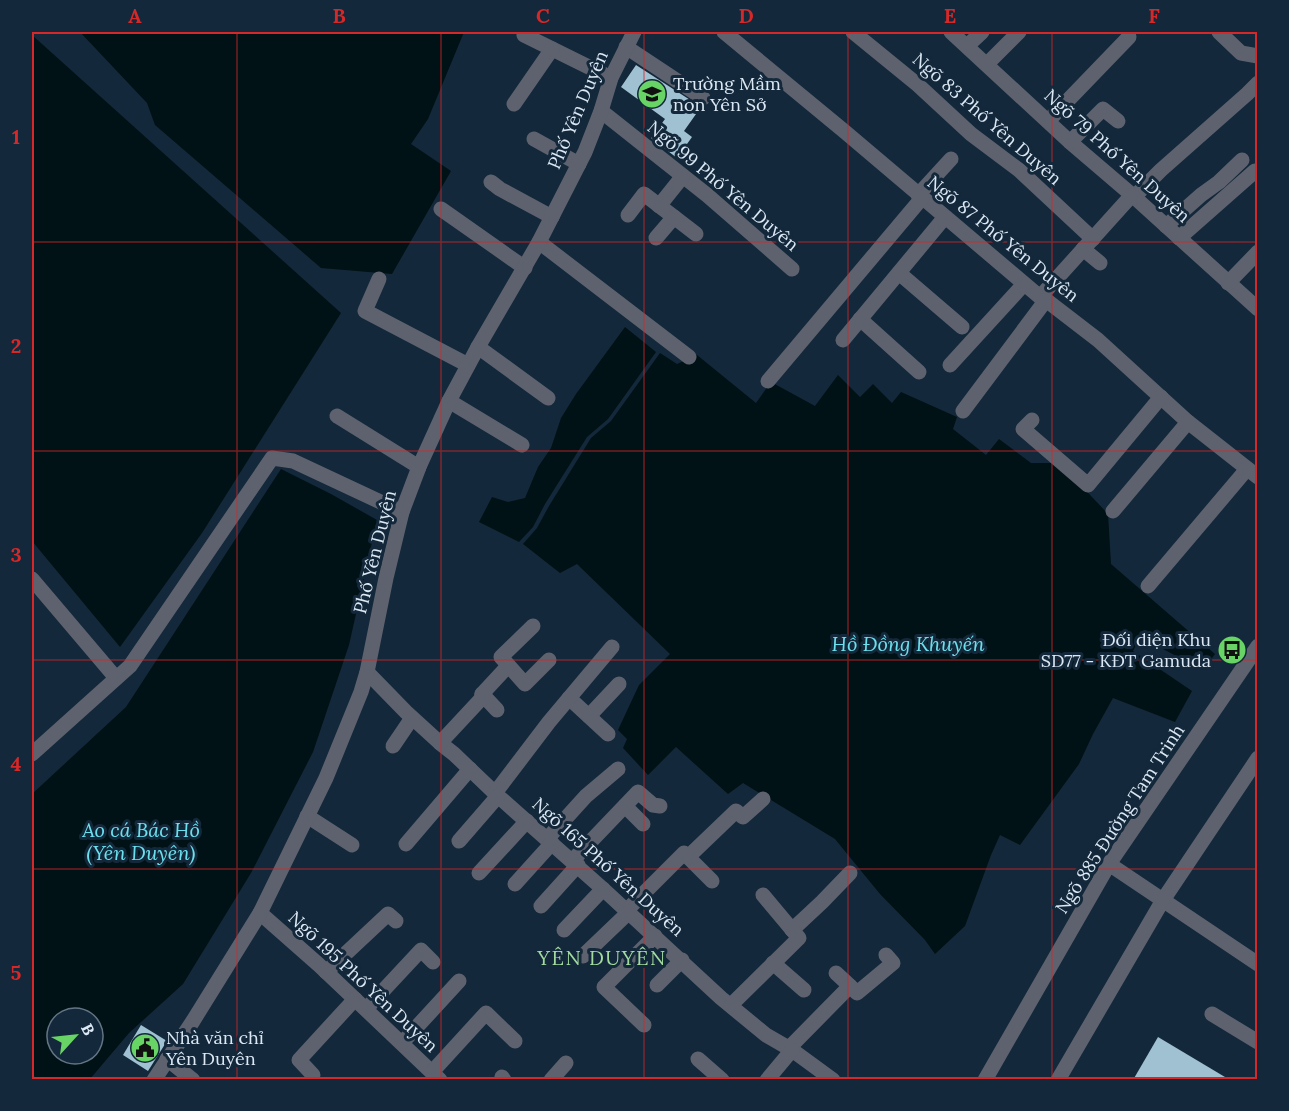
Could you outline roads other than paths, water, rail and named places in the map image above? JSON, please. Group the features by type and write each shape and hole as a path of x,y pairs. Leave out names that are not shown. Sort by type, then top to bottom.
{"street":[{"name":"Phố Yên Duyên","path":"154,1080 260,913 326,778 368,672 386,578 402,512 419,467 449,401 525,268 585,152 611,78 634,32"},
{"name":"Ngõ 87 Phố Yên Duyên","path":"724,32 1024,284 1098,340 1188,422 1252,473"},
{"name":"Ngõ 83 Phố Yên Duyên","path":"853,32 918,85 971,134 1019,170 1088,244 1100,263"},
{"name":"Ngõ 79 Phố Yên Duyên","path":"951,32 1257,309"},
{"path":"967,46 982,32"},
{"path":"987,64 1019,32"},
{"path":"1219,32 1241,53 1257,56"},
{"path":"524,34 611,78"},
{"path":"1048,121 1129,37"},
{"path":"626,46 703,98"},
{"path":"514,104 552,49"},
{"path":"963,411 1043,299 1088,244 1133,196 1257,82"},
{"path":"1070,142 1103,109 1118,121"},
{"name":"Ngõ 99 Phố Yên Duyên","path":"601,111 707,195 792,269"},
{"path":"534,138 579,164"},
{"path":"768,381 951,159"},
{"path":"1167,226 1242,160"},
{"path":"1179,238 1255,171"},
{"path":"659,206 683,176"},
{"path":"491,182 552,217"},
{"path":"628,215 644,194 696,234"},
{"path":"441,209 525,268"},
{"path":"656,238 674,217"},
{"path":"843,340 945,217"},
{"path":"539,242 689,357"},
{"path":"1228,283 1257,252"},
{"path":"899,273 962,327"},
{"path":"379,279 365,311 468,365"},
{"path":"951,365 1024,284"},
{"path":"860,319 919,372"},
{"path":"478,347 548,398"},
{"path":"1032,420 1023,429 1088,485 1161,397"},
{"path":"449,401 522,445"},
{"path":"337,416 419,467"},
{"path":"1113,511 1188,422"},
{"path":"32,754 130,666 272,458 293,461 402,512"},
{"path":"1148,586 1252,473"},
{"path":"32,579 116,678"},
{"path":"533,626 501,657 525,684 549,660"},
{"name":"Ngõ 885 Đường Tam Trinh","path":"984,1080 1109,864 1257,646"},
{"path":"459,841 497,794 549,722 612,647"},
{"path":"440,743 508,666"},
{"name":"Ngõ 165 Phố Yên Duyên","path":"368,672 412,718 731,1005 766,1035 833,1080"},
{"path":"589,716 619,684"},
{"path":"482,694 497,710"},
{"path":"569,698 608,734"},
{"path":"393,746 412,718"},
{"path":"1058,1080 1163,900 1257,758"},
{"path":"406,844 470,769"},
{"path":"515,884 586,796 618,769"},
{"path":"541,906 575,863 638,792 653,805 660,806"},
{"path":"688,857 736,811 742,817 763,799"},
{"path":"625,806 644,824"},
{"path":"307,816 352,845"},
{"path":"479,873 527,821"},
{"path":"583,956 684,853 712,881"},
{"path":"1109,864 1257,964"},
{"path":"792,930 850,873"},
{"path":"564,930 603,889"},
{"path":"731,1005 799,938 763,896"},
{"name":"Ngõ 195 Phố Yên Duyên","path":"260,913 436,1076"},
{"path":"326,972 388,914 396,921"},
{"path":"645,1025 604,987 655,936"},
{"path":"313,1075 299,1060 421,950 433,962"},
{"path":"836,972 857,993 893,963 886,955"},
{"path":"657,985 682,960"},
{"path":"773,963 804,990"},
{"path":"402,1043 459,981"},
{"path":"766,1080 790,1049 850,986"},
{"path":"436,1076 486,1013 516,1041"},
{"path":"1212,1014 1257,1042"},
{"path":"167,1059 193,1080"},
{"path":"698,1059 722,1080"},
{"path":"551,1080 566,1063"}],"water":[{"path":"80,32 464,32 428,119 411,144 451,171 392,274 321,268 155,125 147,103"},
{"path":"32,35 341,313 202,533 120,647 32,541"},
{"path":"625,327 656,352 608,419 587,437 533,527 519,542 479,522 492,497 508,502 525,498 538,467 551,448 561,418"},
{"name":"Hồ Đồng Khuyến","path":"660,353 677,364 697,355 756,403 771,382 815,406 838,375 860,397 873,384 892,403 901,392 957,417 953,429 986,455 999,439 1031,463 1060,463 1108,514 1111,564 1215,654 1203,670 1140,637 1133,651 1192,691 1175,722 1113,698 1079,764 1020,845 1000,835 965,926 935,954 925,940 880,894 835,839 743,783 728,794 676,747 648,775 623,748 627,739 618,730 639,685 670,654 577,564 560,573 523,544 537,528 591,438 611,421"},
{"name":"Ao cá Bác Hồ (Yên Duyên)","path":"281,469 377,520 349,645 313,752 251,873 183,984 129,1033 105,1061 105,1006 45,1006 45,1066 101,1066 90,1079 39,1079 32,1075 32,794 126,707"}],"place":[{"name":"Trường Mầm non Yên Sở","path":"652,94"},
{"name":"Đối diện Khu SD77 - KĐT Gamuda","path":"1232,650"},
{"name":"Nhà văn chỉ Yên Duyên","path":"145,1048"}],"district":[{"name":"YÊN DUYÊN","path":"602,958"}]}
